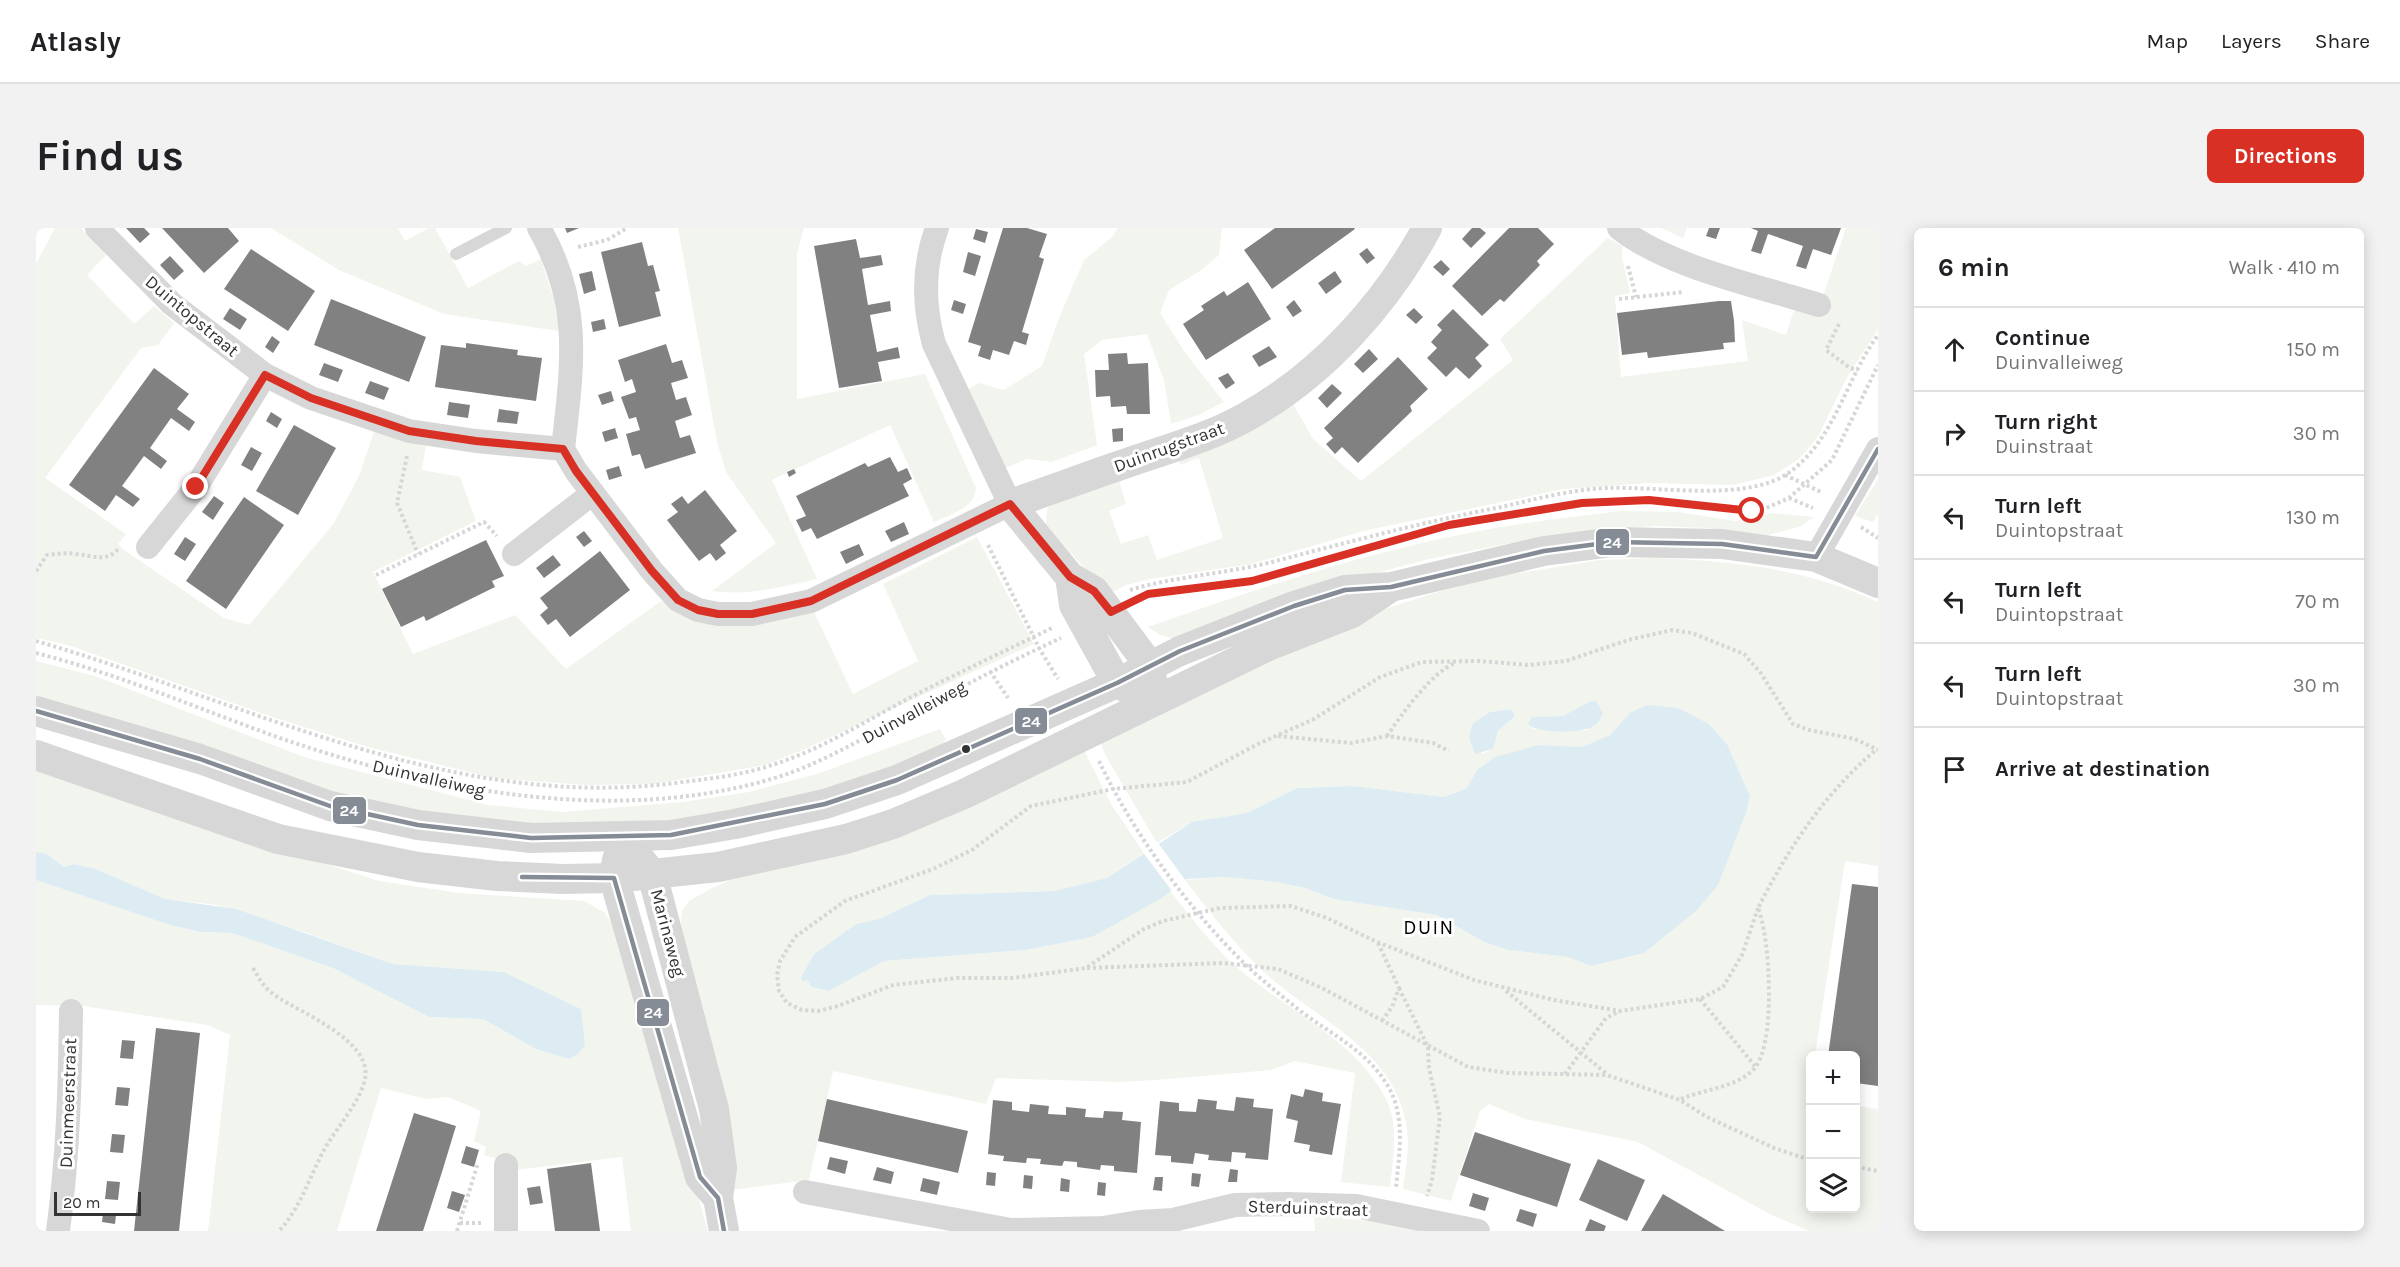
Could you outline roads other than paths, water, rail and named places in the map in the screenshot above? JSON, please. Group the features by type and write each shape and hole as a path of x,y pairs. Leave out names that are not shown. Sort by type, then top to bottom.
{"street":[{"name":"Duintopstraat","path":"97,228 172,304 265,375 311,398 409,431 476,441 563,449"},
{"path":"539,228 552,254 568,302 573,354 563,449 652,571 678,600 698,610 718,614 752,614 811,601 1010,504"},
{"path":"937,228 928,263 927,318 934,344 1010,504 1070,577 1094,612 1150,666 1155,700"},
{"name":"Duinrugstraat","path":"1010,504 1201,439 1244,418 1281,396 1316,367 1351,332 1409,261 1427,228"},
{"path":"1619,228 1641,244 1716,272 1819,305"},
{"path":"148,547 196,487 265,375"},
{"path":"1816,557 1878,449"},
{"path":"514,554 593,493"},
{"path":"36,711 200,759 330,806 407,823 531,838 621,838 671,835 825,804 897,780 1117,683 1180,651 1294,606 1345,590 1391,587 1544,551 1613,542 1722,544 1816,557 1878,583"},
{"path":"36,755 278,839 418,867 497,876 614,878 652,874 763,859 846,839 893,824 964,794 1268,646 1352,613 1391,587"},
{"path":"1094,612 1117,683 1155,700"},
{"name":"Marinaweg","path":"621,838 652,874 714,1109 722,1168 718,1198 724,1231"},
{"name":"Marinaweg","path":"621,838 614,878 700,1177 718,1198"},
{"name":"Duinmeerstraat","path":"58,1231 70,1097 71,1011"},
{"path":"506,1165 506,1231"},
{"name":"Sterduinstraat","path":"805,1192 1011,1230 1071,1231 1174,1226 1235,1205 1356,1206 1420,1217 1478,1231"}],"lane":[{"path":"456,254 506,228"}],"district":[{"name":"DUIN","path":"1429,927"}]}
